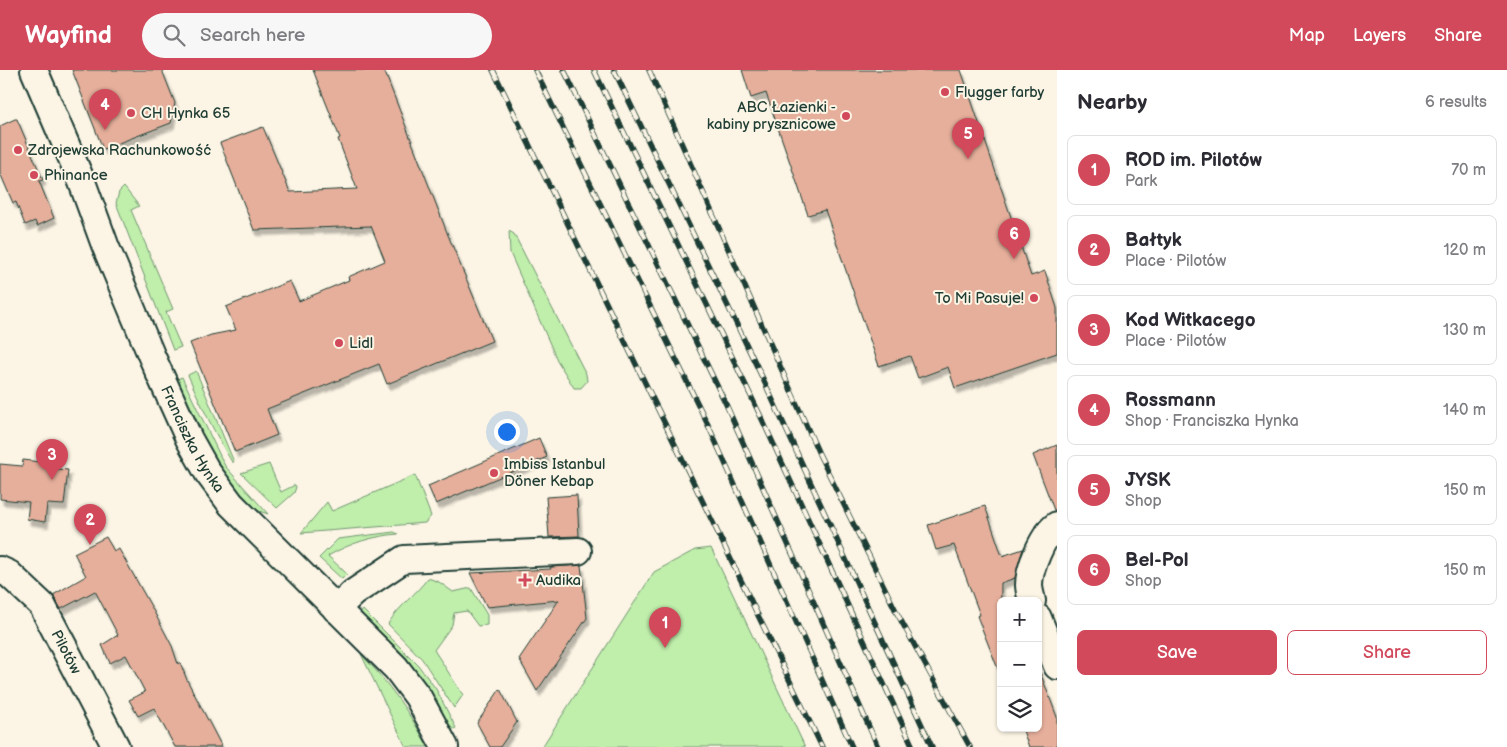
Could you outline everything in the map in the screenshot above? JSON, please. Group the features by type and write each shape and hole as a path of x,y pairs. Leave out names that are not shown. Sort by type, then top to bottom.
{"street":[{"name":"Franciszka Hynka","path":"34,70 82,182 105,245 148,348 189,439 208,473 231,504 401,675 418,697 445,747"},
{"path":"1031,597 1029,586 1032,568 1045,538 1057,525"},
{"path":"336,609 353,593 404,560 578,551"},
{"name":"Pilotów","path":"0,570 9,574 42,605 116,747"},
{"path":"1042,628 1057,666"}],"green space":[{"path":"124,187 139,206 131,210 173,309 166,312 181,347 173,350 116,203 119,192"},
{"path":"509,231 514,234 586,374 587,381 581,388 574,388 557,360 510,253"},
{"path":"196,371 234,462 232,462 214,430 188,375"},
{"path":"182,377 225,466 268,514 253,509 227,476 205,440 175,380"},
{"path":"269,464 281,492 295,485 296,487 294,493 277,508 241,473"},
{"path":"415,475 431,516 425,523 301,533 327,502 332,511"},
{"path":"394,532 398,534 362,541 328,556 347,574 342,579 319,558 338,539"},
{"path":"711,548 805,747 542,747 654,572 695,550"},
{"path":"428,578 439,582 453,592 471,588 487,615 487,625 478,626 467,611 454,613 452,625 434,650 463,695 454,708 422,659 388,624 397,611"},
{"path":"363,610 418,665 436,689 456,728 451,730 436,699 414,669 360,614"},
{"path":"361,654 398,698 428,747 406,747"}],"building":[{"name":"CH Hynka 65","path":"72,70 162,70 175,103 171,123 103,149"},
{"name":"Lidl","path":"313,70 384,70 448,235 492,341 387,384 379,364 267,409 277,435 235,452 190,343 211,335 236,330 226,307 290,281 299,301 349,280 348,277 385,261 371,226 254,230 220,143 263,127 290,192 357,189 338,139 340,138"},
{"path":"742,70 961,70 1031,276 1045,271 1057,308 1057,353 955,388 948,367 918,378 910,356 879,366 825,210 808,215 766,93 751,98"},
{"path":"17,119 43,180 39,181 54,218 37,226 35,221 25,225 16,202 13,203 0,173 0,126"},
{"path":"539,438 547,457 436,504 428,486"},
{"path":"1057,445 1057,510 1054,510 1033,455"},
{"path":"23,460 50,463 50,468 68,470 64,505 47,504 45,522 27,519 29,502 0,499 0,464 22,466"},
{"path":"577,495 579,536 549,537 546,497"},
{"path":"985,506 1002,556 1023,549 1015,578 1001,583 1001,597 997,597 997,666 977,616 980,615 954,545 936,550 928,525"},
{"path":"106,537 114,551 119,549 152,608 172,646 178,664 180,662 187,680 222,747 175,747 154,708 138,716 129,700 145,692 126,655 110,663 102,645 118,635 95,591 61,609 53,595 86,576 74,553"},
{"path":"581,565 587,618 537,691 519,659 559,600 487,607 470,573 551,569 550,567"},
{"path":"1042,677 1057,717 1057,747 1029,747 1023,732 1042,732"},
{"path":"500,689 517,722 500,747 490,747 477,723"}],"railway":[{"path":"493,70 822,747"},
{"path":"535,70 709,427 852,747"},
{"path":"564,70 725,402 878,747"},
{"path":"594,70 762,419 913,747"},
{"path":"614,70 764,381 932,747"},
{"path":"649,70 819,454 898,615 970,747"}],"place":[{"name":"Flugger farby","path":"945,92"},
{"name":"CH Hynka 65","path":"131,113"},
{"name":"ABC Łazienki - kabiny prysznicowe","path":"846,116"},
{"name":"Rossmann","path":"105,130"},
{"name":"Zdrojewska Rachunkowość","path":"18,150"},
{"name":"JYSK","path":"968,159"},
{"name":"Phinance","path":"34,175"},
{"name":"Bel-Pol","path":"1014,259"},
{"name":"To Mi Pasuje!","path":"1034,298"},
{"name":"Lidl","path":"339,343"},
{"name":"Imbiss Istanbul Döner Kebap","path":"494,473"},
{"name":"Kod Witkacego","path":"52,480"},
{"name":"Bałtyk","path":"90,545"},
{"name":"Audika","path":"525,580"},
{"name":"ROD im. Pilotów","path":"665,648"}]}
